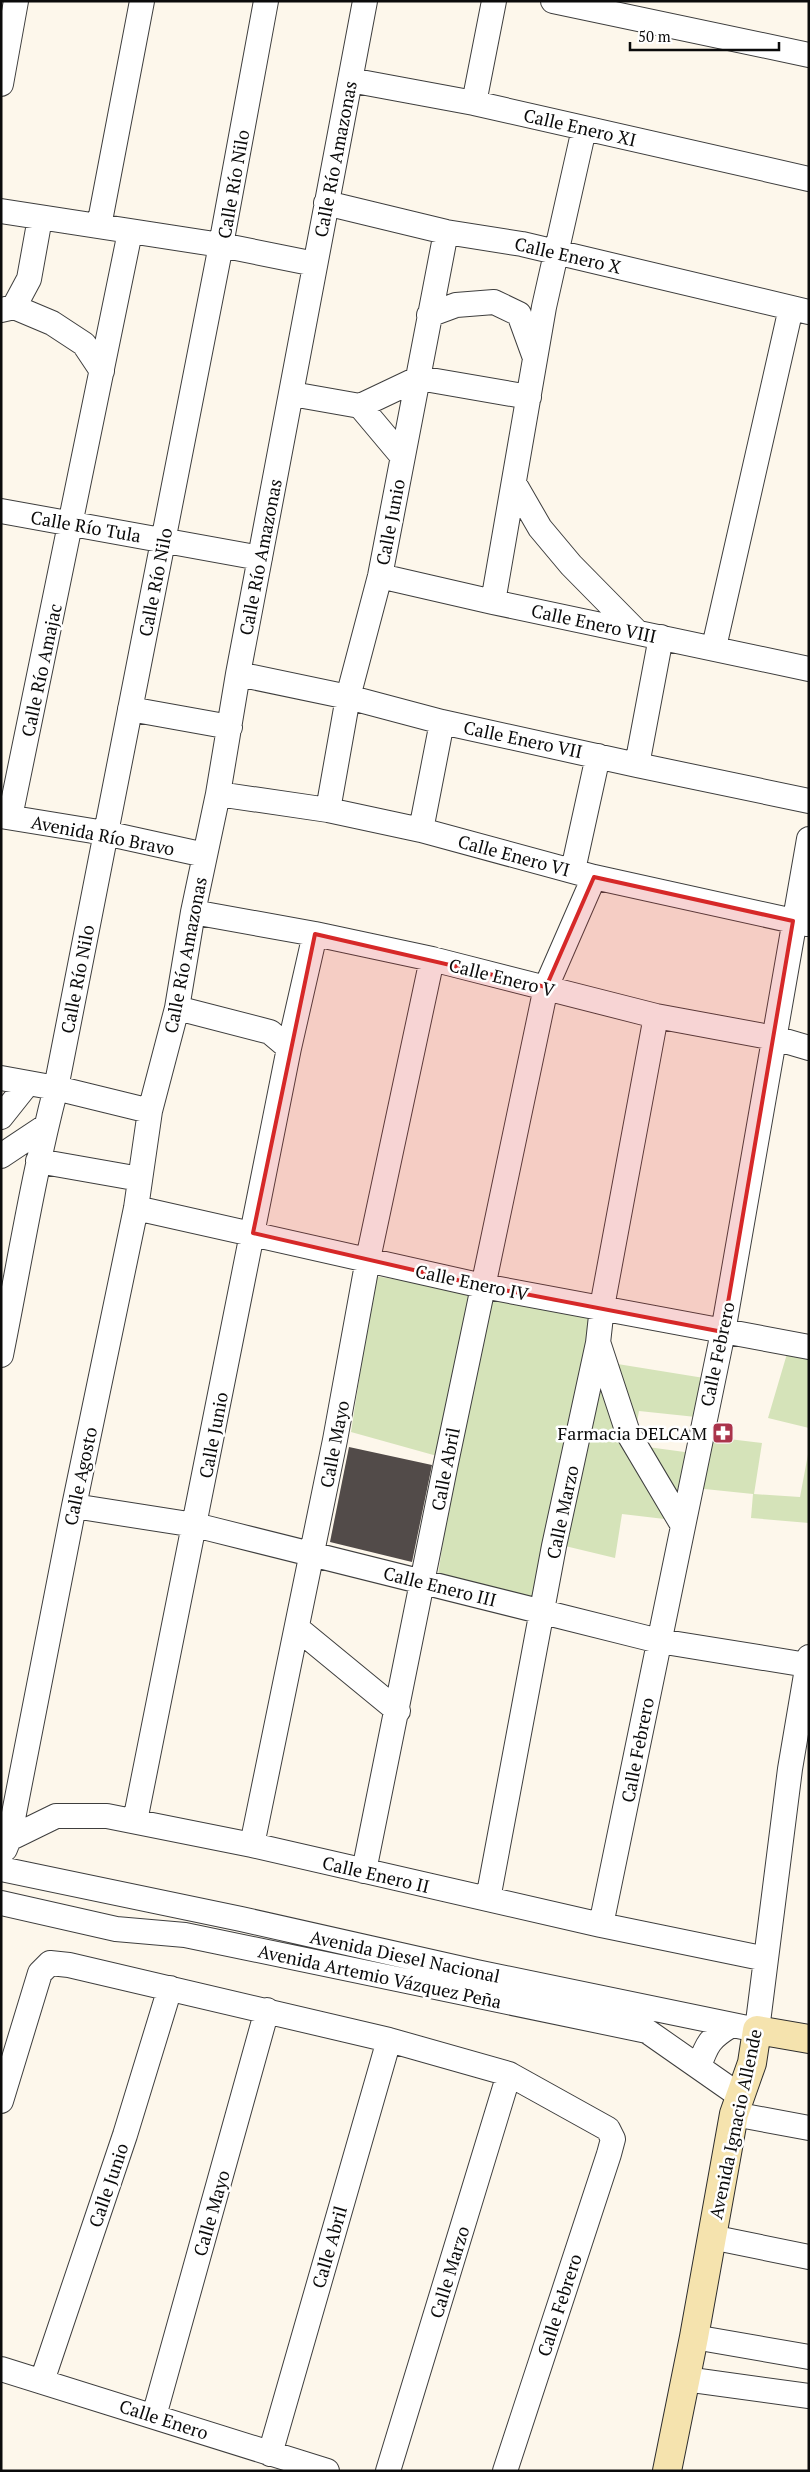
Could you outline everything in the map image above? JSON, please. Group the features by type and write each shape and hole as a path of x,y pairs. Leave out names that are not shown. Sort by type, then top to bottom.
{"street":[{"path":"1,84 16,1"},
{"path":"99,226 142,1"},
{"name":"Calle Río Nilo","path":"1,1355 32,1201 38,1161 56,1088 221,245 266,1"},
{"name":"Calle Río Amazonas","path":"150,1111 176,1008 193,912 218,794 238,674 365,1"},
{"path":"474,103 494,1"},
{"path":"553,1 613,8 809,55"},
{"name":"Calle Enero XI","path":"350,80 474,103 809,179"},
{"path":"493,602 556,253 584,129"},
{"name":"Calle Enero X","path":"326,203 446,232 522,244 800,310"},
{"path":"1,211 221,245 316,264"},
{"path":"40,218 29,278 8,308 52,323 84,344 102,371"},
{"name":"Calle Río Amajac","path":"6,816 71,524 130,232"},
{"name":"Calle Junio","path":"328,810 348,697 380,576 402,456 420,378 429,315 446,232"},
{"path":"429,315 456,305 494,302 519,314 536,360"},
{"path":"714,648 800,310"},
{"path":"292,394 360,406 420,378 529,397"},
{"path":"360,406 402,456"},
{"path":"514,483 540,528 636,632"},
{"name":"Calle Río Tula","path":"1,511 260,558"},
{"name":"Calle Enero VIII","path":"380,576 809,669"},
{"path":"637,765 661,637"},
{"name":"Calle Enero VII","path":"238,674 348,697 442,722 809,801"},
{"path":"130,709 230,727"},
{"path":"421,830 442,722"},
{"name":"Calle Abril","path":"364,1871 528,1068 546,988 584,874 598,756"},
{"name":"Calle Enero VI","path":"218,794 328,810 421,830 584,874 801,923"},
{"name":"Avenida Río Bravo","path":"6,816 105,833 205,855"},
{"name":"Calle Febrero","path":"602,1925 658,1641 723,1332 775,1038 801,923 809,839"},
{"name":"Calle Enero V","path":"193,912 315,934 432,959 656,1016 775,1038 809,1048"},
{"name":"Calle Junio","path":"135,1820 289,1048 315,934"},
{"name":"Calle Mayo","path":"252,1845 312,1554 368,1259 416,1043 432,959"},
{"path":"176,1008 270,1032 289,1048"},
{"name":"Calle Marzo","path":"488,1899 554,1546 598,1343 602,1307 643,1095 656,1016"},
{"path":"1,1078 56,1088 150,1111"},
{"path":"1,1117 28,1083"},
{"name":"Calle Agosto","path":"5,1848 136,1208 150,1111"},
{"path":"1,1156 46,1126"},
{"path":"38,1161 140,1179"},
{"name":"Calle Enero IV","path":"136,1208 253,1232 483,1286 809,1347"},
{"path":"598,1343 628,1432 682,1524"},
{"name":"Calle Enero III","path":"74,1506 195,1525 658,1641 808,1661"},
{"path":"297,1628 398,1711"},
{"name":"Avenida Ignacio Allende","path":"667,2471 737,2105 752,2063 766,1959 799,1771 808,1661"},
{"name":"Calle Enero II","path":"5,1848 56,1816 107,1816 135,1820 602,1925 766,1959"},
{"name":"Avenida Diesel Nacional","path":"1,1869 730,2026 809,2039"},
{"name":"Avenida Artemio Vázquez Peña","path":"1,1903 116,1929 185,1935 647,2031 699,2066 737,2105 809,2128"},
{"path":"3,2090 40,1973 50,1963 69,1964 268,2010 389,2040 510,2074"},
{"name":"Calle Junio","path":"42,2381 125,2134 170,1988"},
{"name":"Calle Mayo","path":"154,2416 268,2010"},
{"path":"699,2066 707,2043 716,2034 730,2026"},
{"name":"Calle Abril","path":"270,2454 389,2040"},
{"name":"Calle Febrero","path":"505,2471 613,2139 608,2129 510,2074"},
{"name":"Calle Marzo","path":"388,2471 510,2074"},
{"path":"711,2237 809,2257"},
{"path":"694,2337 809,2357"},
{"name":"Calle Enero","path":"1,2369 327,2471"},
{"path":"685,2379 809,2396"}],"highlighted area":[{"path":"594,877 793,921 723,1332 483,1286 253,1233 315,934 546,987"}],"green space":[{"path":"375,1276 595,1312 537,1601 438,1575 455,1461 351,1432"},
{"path":"789,1347 809,1354 809,1428 768,1418"},
{"path":"599,1361 704,1378 696,1417 639,1411 633,1445 692,1453 673,1520 622,1514 615,1558 561,1545"},
{"path":"704,1436 762,1443 754,1494 800,1497 809,1449 809,1523 751,1518 753,1494 695,1488"}],"building":[{"path":"349,1447 432,1465 412,1562 330,1542"}],"place":[{"name":"Farmacia DELCAM","path":"723,1433"}]}
